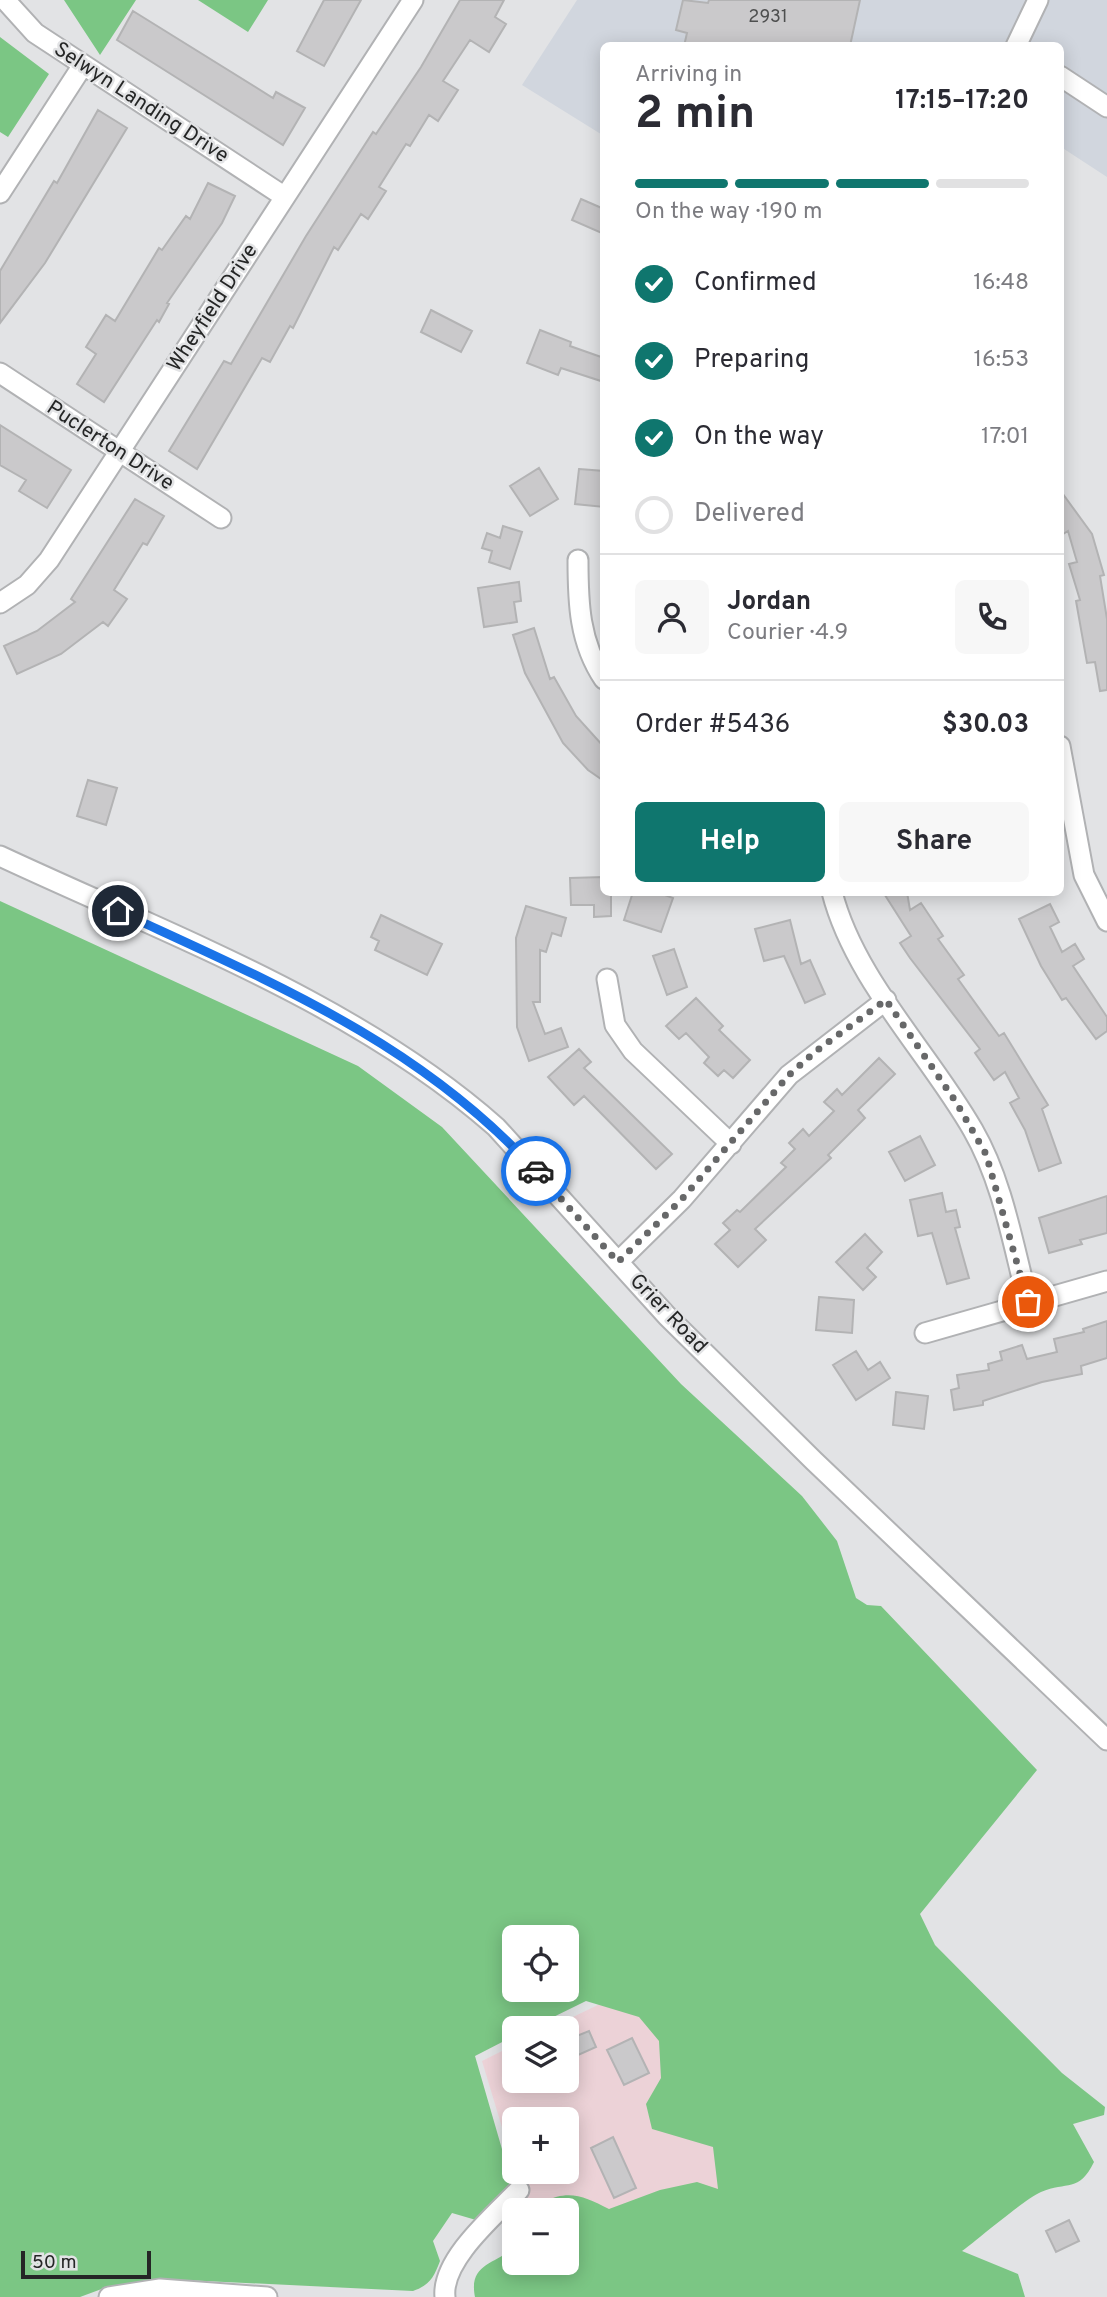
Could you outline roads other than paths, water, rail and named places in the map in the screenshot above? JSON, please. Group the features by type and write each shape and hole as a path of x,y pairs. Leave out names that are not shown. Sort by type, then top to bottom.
{"street":[{"name":"Selwyn Landing Drive","path":"5,0 35,33 285,197"},
{"name":"Wheyfield Drive","path":"0,603 27,585 49,561 413,0"},
{"path":"1018,42 1038,0"},
{"path":"0,193 83,65"},
{"path":"1064,79 1107,107"},
{"name":"Puclerton Drive","path":"0,373 221,517"},
{"path":"578,560 580,620 586,645 600,671"},
{"path":"1064,768 1084,875 1107,921"},
{"name":"Grier Road","path":"0,856 312,1004 428,1072 496,1127 667,1316 814,1461 1107,1740"},
{"path":"833,896 838,916 862,964 956,1102 986,1154 1028,1302"},
{"path":"607,979 615,1025 633,1051 731,1144"},
{"path":"618,1262 682,1199 789,1075 816,1051 886,1000"},
{"path":"925,1334 1107,1281"},
{"path":"445,2297 448,2273 477,2232 519,2190"},
{"path":"109,2297 160,2289 267,2297"}]}
